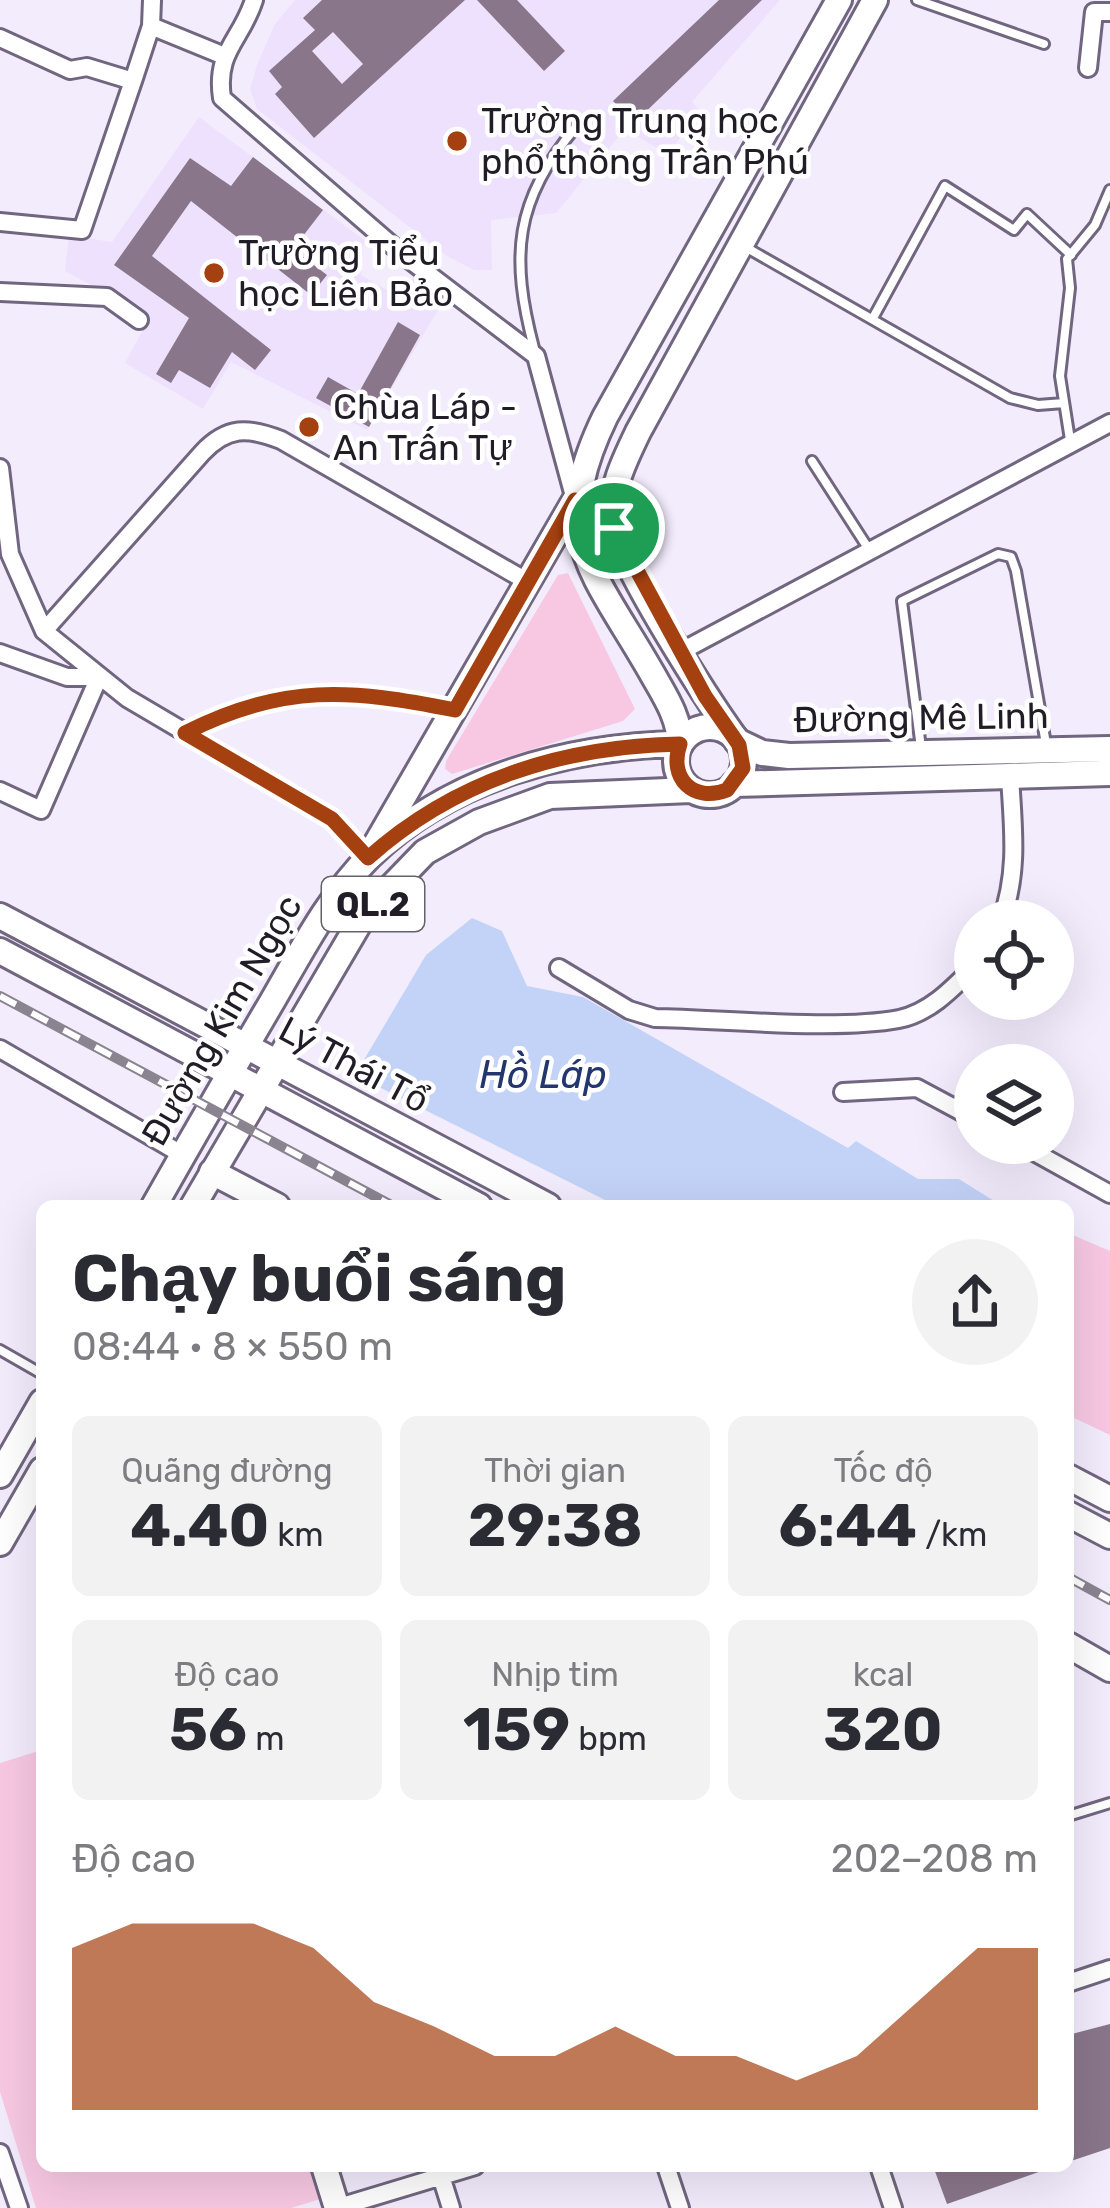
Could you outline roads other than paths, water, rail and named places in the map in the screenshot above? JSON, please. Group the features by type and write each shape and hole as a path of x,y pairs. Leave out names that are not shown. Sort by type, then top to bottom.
{"main road":[{"path":"368,858 575,500 605,418 839,0"},
{"path":"734,784 744,763 737,741 680,652 614,528 614,490 627,456 875,0"},
{"path":"575,500 580,545 674,712 680,744 676,769 691,790"},
{"name":"QL.2","path":"680,744 708,728 737,741"},
{"name":"Đường Mê Linh","path":"737,741 782,756 1110,749"},
{"name":"Đường Kim Ngọc","path":"157,1200 336,896 368,858 437,806 500,776 589,752 680,744"},
{"name":"Đường Mê Linh","path":"734,784 1110,773"},
{"name":"QL.2","path":"691,790 714,795 734,784"},
{"name":"Đường Kim Ngọc","path":"196,1200 364,915 425,852 479,822 550,796 691,790"},
{"name":"Lý Thái Tổ","path":"0,916 537,1200"},
{"name":"Lý Thái Tổ","path":"0,951 468,1200"},
{"path":"212,1172 266,1200"},
{"path":"0,1475 36,1412"},
{"path":"0,1543 36,1480"},
{"path":"1074,1481 1110,1499"},
{"path":"1074,1517 1110,1536"},
{"path":"1074,1648 1110,1669"},
{"path":"326,2172 336,2208"}],"street":[{"path":"0,222 82,230 151,26 152,0"},
{"path":"254,0 245,26 222,56 222,98 402,254 536,356 575,500 614,528"},
{"path":"1088,68 1094,12 1110,12"},
{"path":"151,26 222,56"},
{"path":"0,38 70,70 86,67 133,81"},
{"path":"0,292 106,297 139,320"},
{"path":"680,652 1070,440 1110,423"},
{"path":"44,631 219,435 234,430 257,430 281,440 528,582"},
{"path":"0,468 10,554 44,631 99,677 332,819 368,858"},
{"path":"0,653 67,677 99,677"},
{"path":"0,791 41,810 99,677"},
{"path":"1009,900 1015,861 1010,776"},
{"path":"559,968 629,1010 655,1018 902,1019 934,1004 954,985"},
{"path":"0,1049 183,1155"},
{"path":"843,1092 917,1088 954,1108"},
{"path":"1056,1164 1110,1194"},
{"path":"1074,1981 1110,1969"},
{"path":"0,2153 19,2208"},
{"path":"336,2208 455,2172"},
{"path":"668,2172 680,2208"},
{"path":"881,2172 893,2208"},
{"path":"441,2176 451,2208"}],"lane":[{"path":"917,0 1044,44"},
{"path":"536,356 518,290 523,220 544,165 576,127"},
{"path":"873,318 945,186 1014,230 1027,214 1071,255"},
{"path":"1070,440 1061,333 1071,255 1096,225 1110,190"},
{"path":"740,245 1010,398 1038,405 1064,403"},
{"path":"812,461 869,549"},
{"path":"921,754 902,601 998,554 1011,556 1016,571 1047,752"},
{"path":"185,733 232,709 323,691 455,710"},
{"path":"0,1349 36,1370"},
{"path":"1074,1814 1110,1803"}],"water":[{"name":"Hồ Láp","path":"472,918 502,931 527,986 583,997 848,1148 856,1141 918,1179 959,1179 992,1200 605,1200 355,1075 426,955"}],"railway":[{"path":"0,996 382,1200"},
{"path":"1074,1580 1110,1600"}],"place":[{"name":"Trường Trung học phổ thông Trần Phú","path":"457,141"},
{"name":"Trường Tiểu học Liên Bảo","path":"214,273"},
{"name":"Chùa Láp - An Trấn Tự","path":"309,427"}]}
